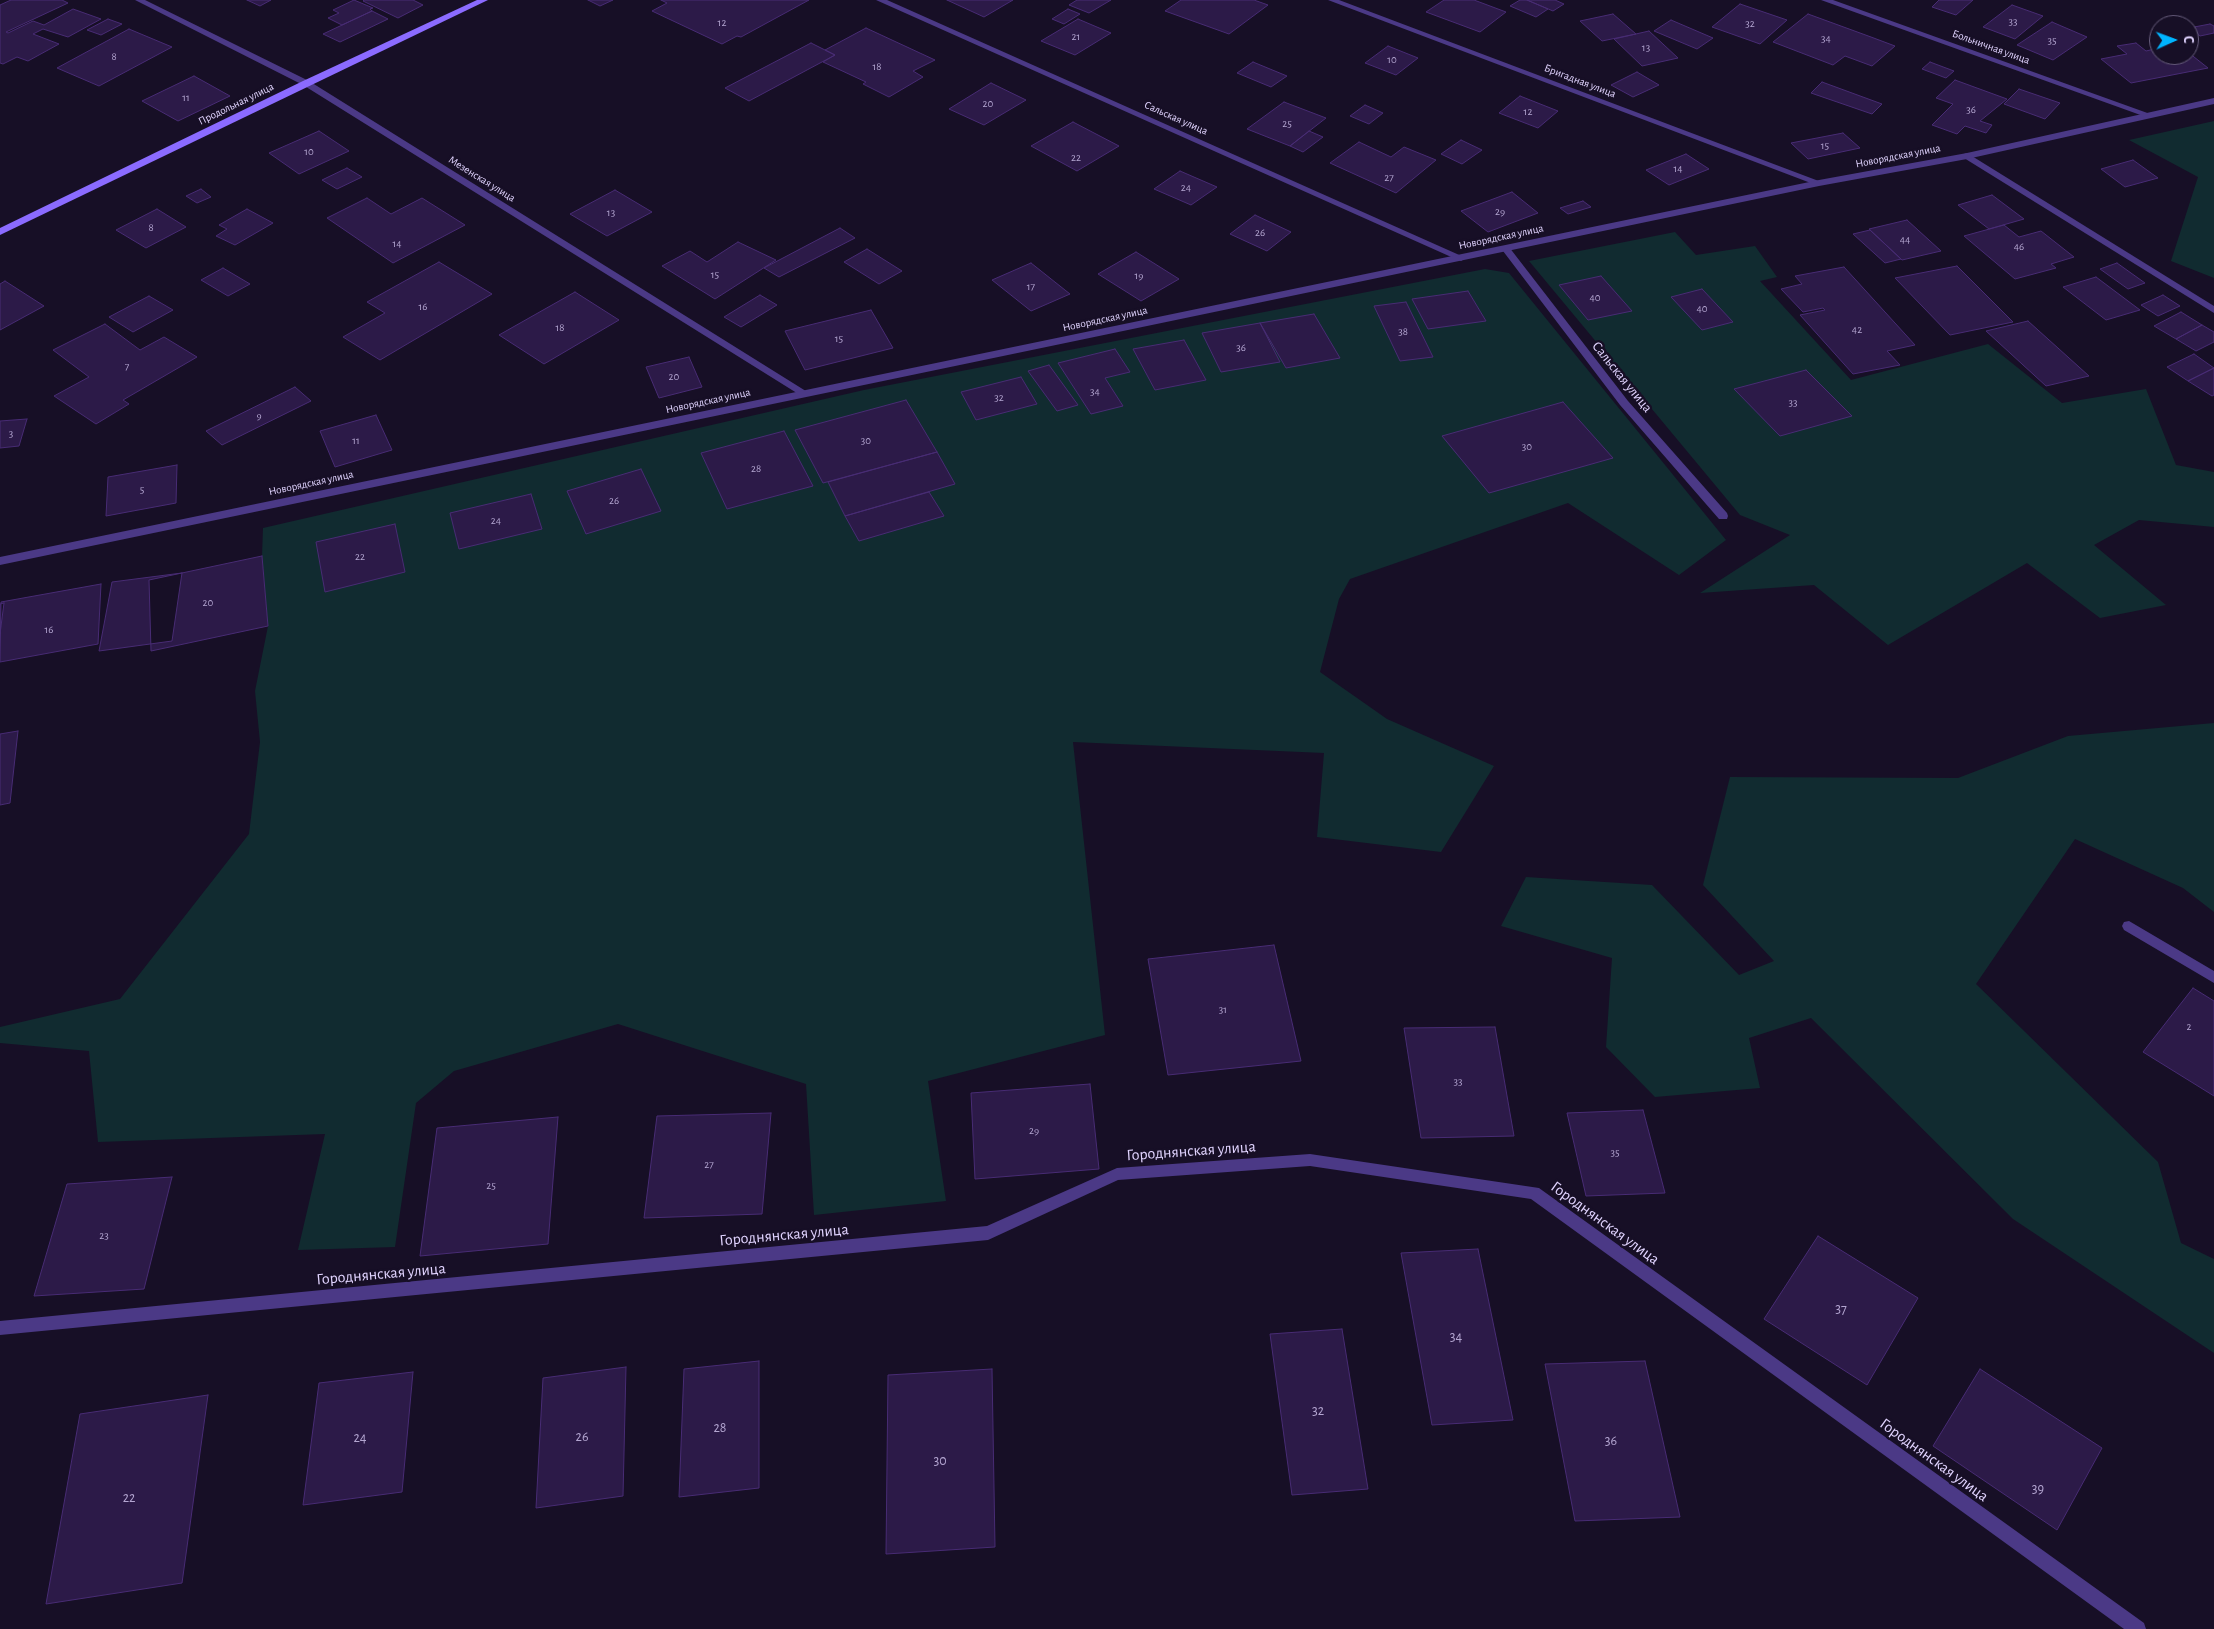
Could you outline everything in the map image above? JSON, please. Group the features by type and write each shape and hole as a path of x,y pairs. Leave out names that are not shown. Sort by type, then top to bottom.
{"main road":[{"name":"Продольная улица","path":"0,232 306,83 484,0"}],"street":[{"name":"Мезенская улица","path":"139,0 306,83 804,393"},
{"name":"Сальская улица","path":"880,0 1461,258"},
{"name":"Бригадная улица","path":"1332,0 1819,183"},
{"name":"Больничная улица","path":"1826,0 2149,115"},
{"name":"Новорядская улица","path":"0,561 1819,183 1967,156 2214,101"},
{"path":"1967,156 2214,310"},
{"name":"Сальская улица","path":"1506,249 1624,402 1723,516"},
{"path":"2129,926 2214,978"},
{"name":"Городнянская улица","path":"0,1328 988,1233 1118,1174 1310,1160 1534,1194 2138,1629"}],"green space":[{"path":"2214,121 2214,278 2171,261 2198,177 2129,140"},
{"path":"1675,232 1696,255 1755,246 1777,277 1760,281 1851,380 1988,344 2062,403 2146,389 2176,465 2214,472 2214,527 2139,520 2094,545 2166,605 2100,618 2027,563 1888,645 1814,585 1700,593 1790,535 1740,515 1529,261"},
{"path":"1485,269 1509,273 1726,540 1679,575 1568,503 1350,579 1339,599 1320,672 1387,719 1494,766 1441,852 1317,837 1324,753 1073,742 1105,1035 928,1081 946,1201 814,1215 806,1084 618,1024 454,1071 416,1103 395,1247 298,1250 325,1134 98,1142 89,1051 0,1043 0,1027 120,999 249,834 260,742 255,691 268,626 262,556 263,528 864,390"},
{"path":"2214,723 2214,912 2183,888 2075,839 1976,984 2158,1162 2181,1243 2214,1259 2214,1353 2013,1219 1811,1018 1749,1038 1760,1088 1655,1097 1606,1047 1612,958 1501,926 1526,877 1652,885 1739,975 1774,961 1703,885 1730,777 1958,778 2068,736"}],"building":[{"path":"11,0 62,0 68,3 6,32 8,33 33,21 44,25 73,9 101,19 68,37 43,29 33,34 59,44 28,61 17,57 3,64 0,63 0,5"},
{"path":"247,0 271,0 260,6"},
{"path":"354,0 373,8 370,9 372,11 342,25 328,18 339,13 333,10"},
{"path":"364,0 413,0 423,5 398,18"},
{"path":"588,0 613,0 600,6"},
{"path":"661,0 809,0 741,37 737,36 722,44 652,11 667,3"},
{"path":"947,0 1013,0 984,17"},
{"path":"1077,0 1111,0 1089,13 1069,5"},
{"path":"1181,0 1254,0 1268,5 1229,34 1165,11"},
{"path":"1444,0 1474,0 1506,12 1480,32 1426,12"},
{"path":"1520,0 1527,0 1548,9 1536,17 1510,6"},
{"path":"1527,0 1555,0 1564,4 1553,11"},
{"path":"1939,0 1973,0 1956,15 1932,7"},
{"path":"1740,4 1787,20 1760,44 1712,27"},
{"path":"2012,5 2043,16 2015,39 1983,27"},
{"path":"1068,9 1080,14 1064,24 1052,19"},
{"path":"372,11 388,19 340,42 323,34"},
{"path":"1613,14 1636,34 1602,41 1580,21"},
{"path":"1808,14 1895,46 1872,66 1845,56 1833,65 1773,42"},
{"path":"108,19 122,24 101,35 87,30"},
{"path":"1078,19 1111,33 1075,55 1041,41"},
{"path":"1671,20 1713,38 1697,49 1654,31"},
{"path":"2052,22 2087,37 2053,60 2017,45"},
{"path":"2210,24 2214,26 2214,33 2200,36 2199,26"},
{"path":"866,28 935,60 913,71 923,77 889,97 863,84 866,82 823,62 835,55 825,50"},
{"path":"129,29 172,47 99,86 57,68"},
{"path":"1649,31 1678,58 1642,66 1614,39"},
{"path":"811,43 835,55 749,101 725,88"},
{"path":"2136,43 2146,51 2149,50 2149,65 2199,65 2199,61 2208,68 2131,83 2101,59 2127,54 2117,46"},
{"path":"1388,46 1418,58 1396,75 1365,63"},
{"path":"1253,62 1287,76 1271,87 1237,73"},
{"path":"1930,62 1954,71 1946,78 1922,69"},
{"path":"1637,72 1659,85 1633,97 1611,85"},
{"path":"194,76 230,96 178,121 142,101"},
{"path":"1955,80 2007,99 1980,121 1992,125 1986,133 1965,126 1957,134 1932,125 1953,104 1936,98"},
{"path":"1822,82 1882,104 1872,114 1811,93"},
{"path":"991,83 1026,100 984,125 949,109"},
{"path":"2019,89 2060,103 2045,119 2004,104"},
{"path":"1520,96 1558,111 1538,128 1499,113"},
{"path":"1284,102 1326,118 1290,146 1247,129"},
{"path":"1365,105 1383,113 1369,124 1350,116"},
{"path":"1073,122 1119,146 1077,171 1031,146"},
{"path":"319,131 349,151 299,174 269,153"},
{"path":"1309,131 1323,137 1303,152 1290,146"},
{"path":"1843,133 1860,148 1808,159 1791,143"},
{"path":"1461,140 1482,150 1462,164 1441,154"},
{"path":"1359,142 1391,157 1404,147 1436,160 1396,193 1330,163"},
{"path":"1686,154 1709,169 1669,185 1646,170"},
{"path":"2133,160 2158,178 2125,187 2101,169"},
{"path":"347,168 362,177 337,189 322,180"},
{"path":"1180,171 1217,187 1191,205 1154,189"},
{"path":"201,189 211,197 197,203 186,196"},
{"path":"615,190 652,212 607,236 570,214"},
{"path":"1512,192 1538,213 1488,232 1461,211"},
{"path":"1992,195 2024,219 1989,229 1958,205"},
{"path":"367,198 391,214 422,198 465,225 393,263 327,218"},
{"path":"1583,201 1591,207 1568,214 1560,208"},
{"path":"157,209 186,227 146,248 116,230"},
{"path":"247,209 273,223 235,245 216,236 227,229 219,225"},
{"path":"1255,215 1291,232 1267,251 1230,234"},
{"path":"1907,220 1941,251 1902,260 1869,229"},
{"path":"2004,225 2019,237 2041,231 2074,257 2051,264 2056,268 2015,279 1964,236"},
{"path":"840,228 855,238 779,277 764,268"},
{"path":"1870,230 1901,259 1885,263 1853,234"},
{"path":"738,242 776,260 715,299 662,266 690,251 707,262"},
{"path":"867,249 902,271 879,284 844,262"},
{"path":"1136,252 1179,279 1141,301 1098,274"},
{"path":"439,262 492,294 380,360 343,337 385,313 367,302"},
{"path":"1031,263 1070,294 1031,311 992,280"},
{"path":"2117,263 2145,283 2128,289 2100,269"},
{"path":"1957,266 2013,322 1950,335 1895,278"},
{"path":"1844,267 1915,345 1887,351 1900,365 1853,374 1800,315 1825,310 1823,308 1803,312 1781,289 1802,284 1795,276"},
{"path":"223,268 250,284 228,296 201,280"},
{"path":"1601,276 1632,311 1588,320 1559,285"},
{"path":"2096,277 2140,310 2106,320 2063,287"},
{"path":"5,281 44,306 0,330 0,284"},
{"path":"1702,289 1733,322 1702,330 1671,297"},
{"path":"1468,291 1486,321 1428,329 1412,299"},
{"path":"575,292 619,320 544,364 499,335"},
{"path":"760,295 777,305 741,327 724,317"},
{"path":"2163,295 2180,306 2158,316 2141,305"},
{"path":"149,296 173,310 133,332 109,317"},
{"path":"1406,302 1433,357 1400,361 1374,306"},
{"path":"871,310 893,348 805,370 785,331"},
{"path":"2181,312 2202,325 2176,339 2154,326"},
{"path":"1314,314 1340,358 1286,368 1260,323"},
{"path":"2028,321 2089,376 2046,386 1986,331"},
{"path":"1260,323 1280,362 1221,372 1202,333"},
{"path":"105,324 140,350 164,337 197,357 123,400 129,404 96,424 54,396 89,377 53,350"},
{"path":"2202,325 2214,332 2214,342 2196,351 2176,339"},
{"path":"1184,340 1206,380 1155,390 1133,349"},
{"path":"1115,349 1130,372 1105,378 1123,406 1091,414 1058,363"},
{"path":"2194,354 2214,368 2188,381 2167,367"},
{"path":"689,357 702,387 659,398 646,367"},
{"path":"1049,365 1078,405 1057,411 1028,371"},
{"path":"2214,368 2214,395 2212,396 2188,381"},
{"path":"1806,370 1852,416 1780,436 1734,389"},
{"path":"1021,377 1037,404 976,420 961,392"},
{"path":"295,387 311,401 222,445 206,431"},
{"path":"906,400 937,452 823,483 795,430"},
{"path":"1563,402 1613,458 1489,493 1442,436"},
{"path":"376,415 392,450 335,467 320,431"},
{"path":"27,419 19,446 0,448 0,421"},
{"path":"784,431 813,486 727,509 701,453"},
{"path":"937,452 955,484 845,516 828,482"},
{"path":"177,465 176,503 106,516 108,477"},
{"path":"641,469 661,511 586,534 567,491"},
{"path":"929,492 944,516 859,541 845,516"},
{"path":"531,494 542,529 459,549 450,513"},
{"path":"395,524 405,572 325,592 316,542"},
{"path":"262,556 268,626 151,651 149,580"},
{"path":"182,573 172,641 99,651 112,582"},
{"path":"101,584 98,644 0,662 1,602"},
{"path":"4,603 0,634 0,604"},
{"path":"18,731 10,803 0,805 0,734"},
{"path":"1274,945 1301,1061 1168,1075 1148,959"},
{"path":"2193,988 2214,1001 2214,1096 2143,1052"},
{"path":"1495,1027 1514,1136 1421,1138 1404,1028"},
{"path":"1090,1084 1099,1169 975,1179 971,1093"},
{"path":"1643,1110 1665,1193 1586,1196 1567,1113"},
{"path":"771,1113 762,1214 644,1218 657,1116"},
{"path":"558,1117 548,1244 420,1256 437,1128"},
{"path":"172,1177 144,1289 34,1296 67,1184"},
{"path":"1818,1236 1918,1298 1867,1385 1764,1319"},
{"path":"1478,1249 1513,1420 1432,1425 1401,1253"},
{"path":"1342,1329 1368,1489 1292,1495 1270,1334"},
{"path":"759,1361 759,1488 679,1497 684,1369"},
{"path":"1645,1361 1680,1517 1575,1521 1545,1364"},
{"path":"626,1367 623,1496 536,1508 543,1378"},
{"path":"992,1369 995,1547 886,1554 888,1375"},
{"path":"1980,1369 2102,1448 2057,1530 1933,1446"},
{"path":"413,1372 402,1492 303,1505 319,1383"},
{"path":"208,1395 182,1583 46,1604 80,1414"}]}
